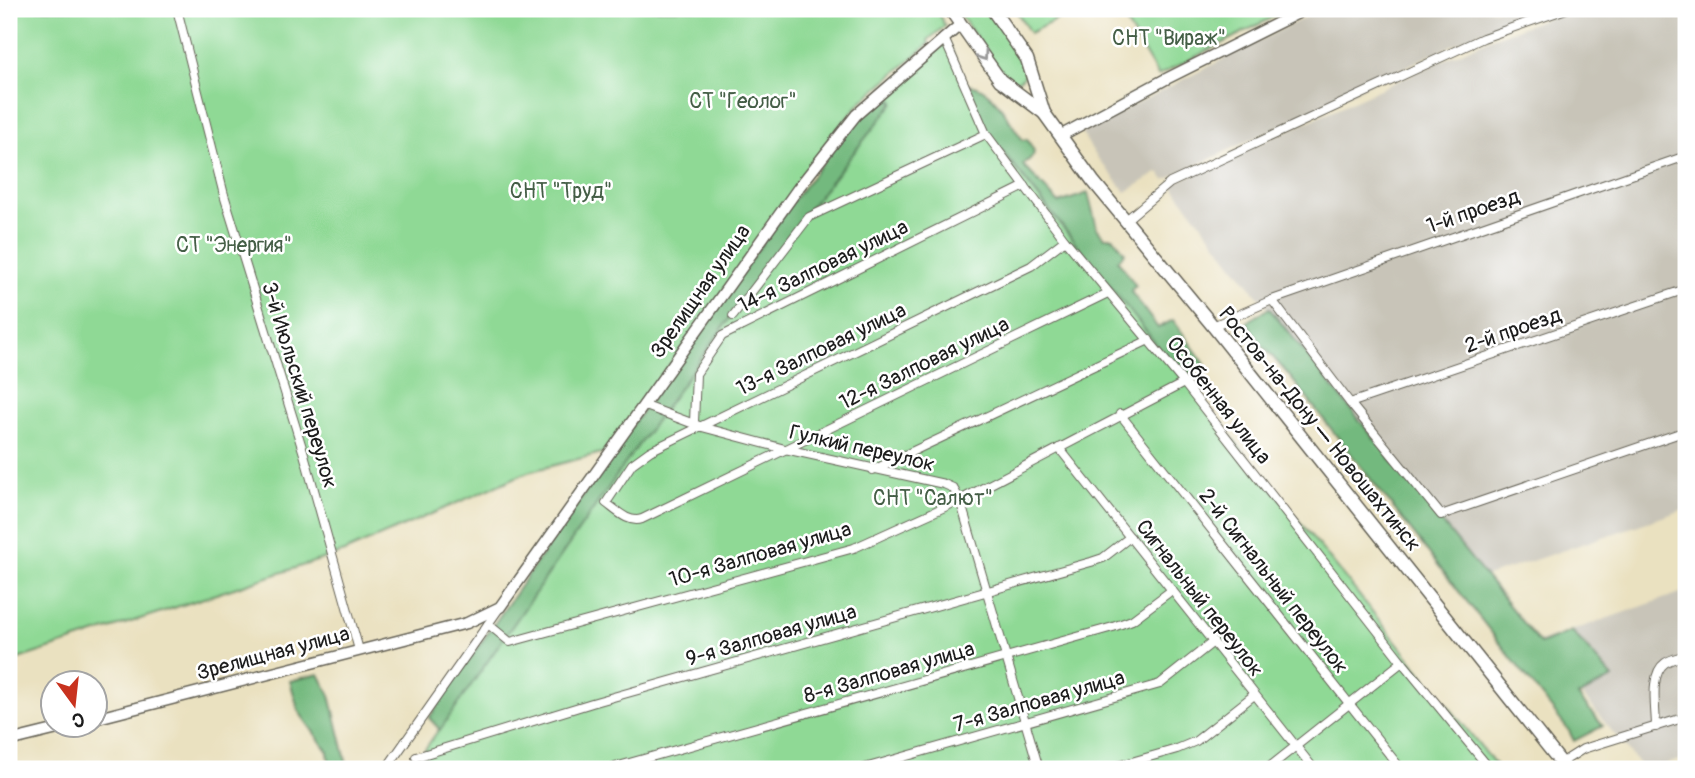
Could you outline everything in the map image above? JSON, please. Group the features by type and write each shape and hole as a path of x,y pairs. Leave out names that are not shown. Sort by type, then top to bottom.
{"main road":[{"path":"950,9 1000,80 1044,113"},
{"path":"992,9 1027,59 1044,113"},
{"path":"1007,85 1021,85 1027,80 1031,70"},
{"name":"Ростов-на-Дону — Новошахтинск","path":"1044,113 1126,220 1563,766"}],"street":[{"name":"3-й Июльский переулок","path":"177,9 224,195 304,454 359,650"},
{"path":"1060,136 1306,9"},
{"path":"1126,220 1170,183 1483,38 1566,9"},
{"name":"Зрелищная улица","path":"386,769 799,187 856,115 961,24"},
{"name":"Особенная улица","path":"944,38 986,134 1065,240 1184,383 1402,662 1490,769"},
{"path":"733,316 810,217 986,134"},
{"name":"1-й проезд","path":"1213,326 1272,300 1686,156"},
{"name":"14-я Залповая улица","path":"698,425 696,374 722,336 1025,186"},
{"name":"13-я Залповая улица","path":"606,503 632,464 650,451 698,425 1031,266 1065,240"},
{"name":"2-й проезд","path":"1350,403 1686,289"},
{"name":"12-я Залповая улица","path":"606,503 637,521 1108,293"},
{"path":"1272,300 1350,403 1441,515 1686,431"},
{"path":"873,470 1149,340"},
{"name":"10-я Залповая улица","path":"488,624 510,642 854,548 960,500 1120,414 1184,383"},
{"name":"Гулкий переулок","path":"643,405 698,425 785,449 944,484 953,488 960,500"},
{"name":"2-й Сигнальный переулок","path":"1120,414 1401,769"},
{"name":"Сигнальный переулок","path":"1059,448 1314,769"},
{"path":"960,500 1039,769"},
{"name":"9-я Залповая улица","path":"416,757 592,703 1091,562 1103,558 1130,537"},
{"name":"8-я Залповая улица","path":"608,769 1113,627 1132,620 1172,590"},
{"name":"Зрелищная улица","path":"108,715 467,623 500,607"},
{"name":"7-я Залповая улица","path":"861,769 1160,684 1213,642"},
{"path":"1656,727 1656,679 1660,669 1665,663 1686,654"},
{"path":"1267,769 1402,662"},
{"path":"1107,769 1196,741 1254,695"},
{"path":"1563,766 1583,748 1686,717"},
{"path":"9,741 38,734"}],"shaded area":[{"path":"1321,9 1544,9 1478,33 1165,180 1159,172 1126,192 1096,156 1081,132"},
{"path":"1572,9 1686,9 1686,509 1484,577 1171,184 1492,38"},
{"path":"1686,591 1686,758 1643,769 1539,642"}],"green space":[{"name":"СТ \"Энергия\"","path":"9,9 936,9 945,26 928,40 929,44 861,102 833,134 705,317 605,452 528,472 344,552 9,662"},
{"path":"956,9 987,9 1021,57 1025,71 1022,78 1015,82 1006,79"},
{"name":"СНТ \"Вираж\"","path":"1015,9 1077,9 1030,33"},
{"name":"СНТ \"Вираж\"","path":"1118,9 1289,9 1158,76"},
{"name":"СНТ \"Салют\"","path":"947,39 987,131 1010,162 1499,769 425,769 416,762 624,465 804,215 894,102 884,92"},
{"path":"969,85 987,92 1023,140 1027,139 1034,151 1033,156 1023,165 1059,203 1088,193 1097,228 1104,237 1113,237 1125,253 1118,260 1136,286 1131,290 1132,293 1158,328 1173,320 1205,364 1184,379 988,133"},
{"path":"884,92 894,102 804,215 624,465 440,730 429,718 613,452 792,202 864,109"},
{"path":"1269,308 1540,644 1572,631 1613,678 1578,696 1603,726 1574,741 1569,731 1287,373 1261,344 1247,322"},
{"path":"319,674 330,695 348,769 330,769 328,752 299,712 290,681"}],"park label":[{"name":"СТ \"Геолог\"","path":"743,101"},
{"name":"СНТ \"Труд\"","path":"561,191"}]}
